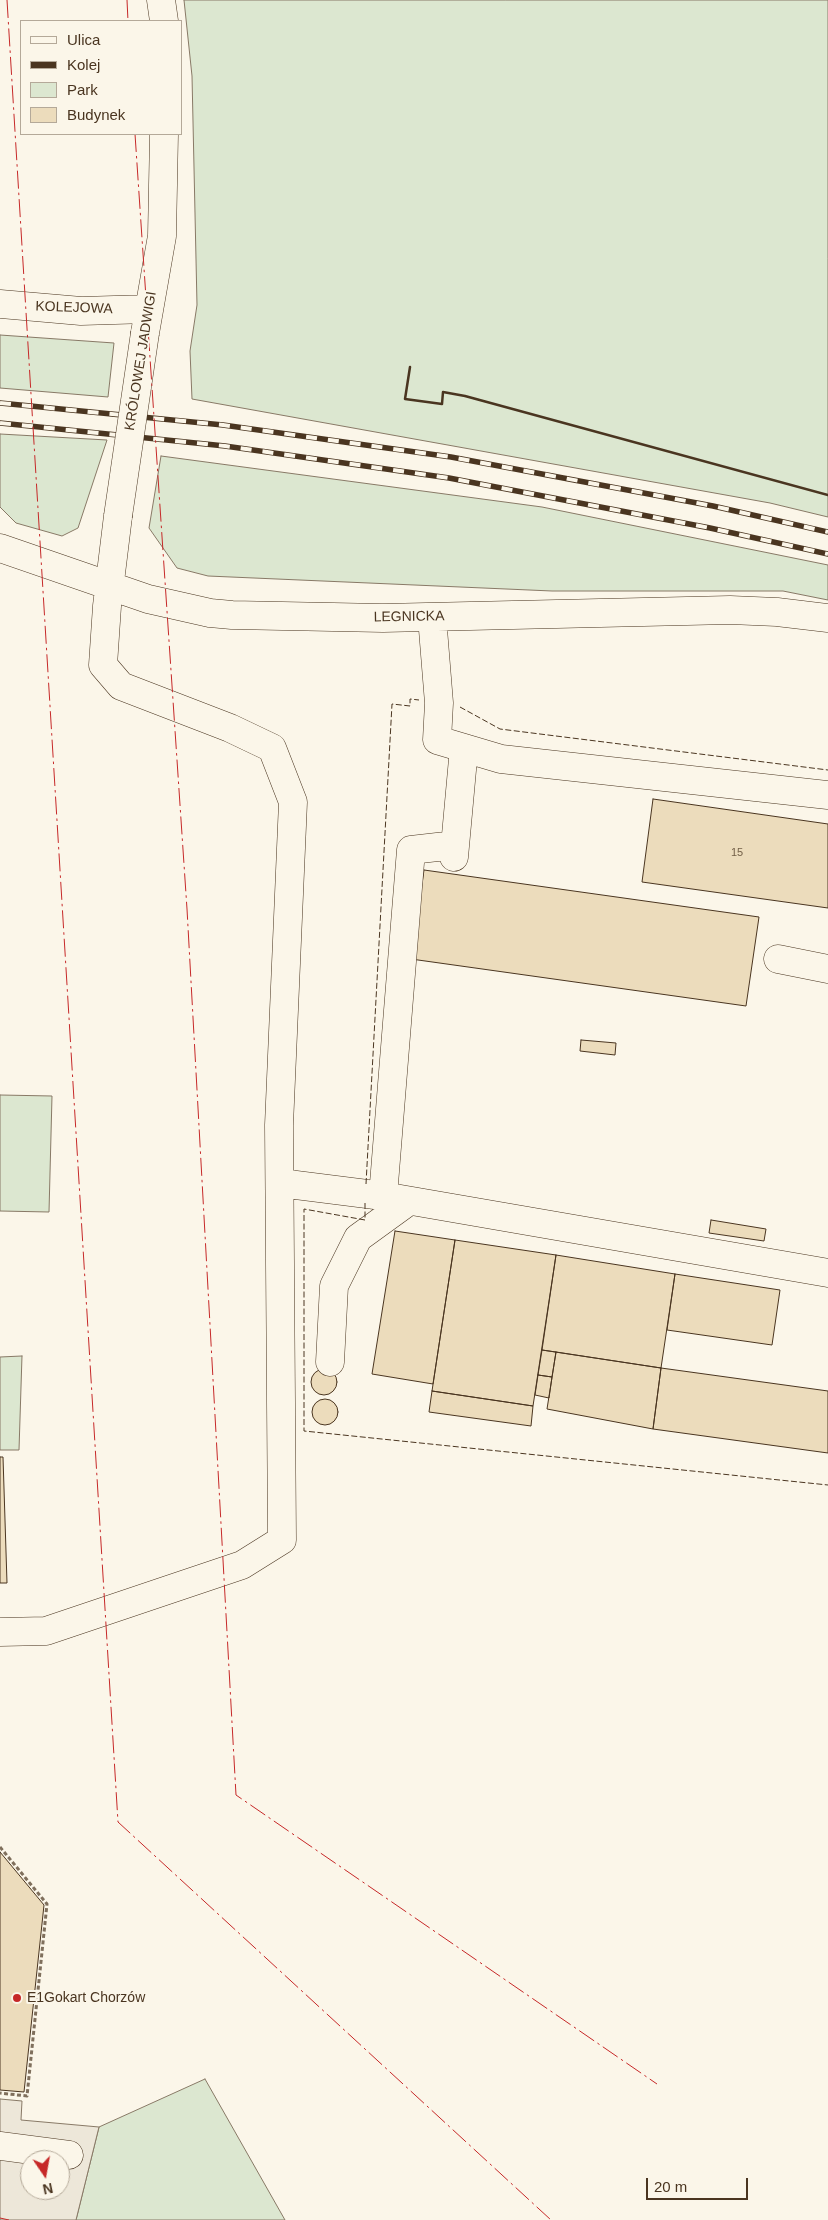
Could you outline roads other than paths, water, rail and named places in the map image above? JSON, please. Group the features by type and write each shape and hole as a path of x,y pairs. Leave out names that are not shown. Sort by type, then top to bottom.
{"street":[{"path":"162,0 164,20"},
{"name":"KRÓLOWEJ JADWIGI","path":"0,1632 46,1631 242,1565 282,1540 279,1125 293,802 272,748 230,728 121,686 103,665 109,587 118,516 146,321 162,236 164,135"},
{"name":"KOLEJOWA","path":"0,304 81,311 146,321"},
{"name":"LEGNICKA","path":"0,548 109,587 156,601 210,613 232,615 432,617 730,610 776,612 828,618"},
{"path":"432,617 439,703 437,740 501,759 828,795"},
{"path":"374,1195 411,850 455,851 464,748"},
{"path":"778,959 828,969"},
{"path":"280,1183 374,1195 828,1273"},
{"path":"330,1362 334,1286 358,1238 409,1201"},
{"path":"0,2146 31,2150"}],"railway":[{"path":"0,403 223,425 451,457 713,506 828,532"},
{"path":"0,423 225,446 449,478 710,528 828,554"}],"place":[{"name":"E1Gokart Chorzów","path":"17,1998"}]}
